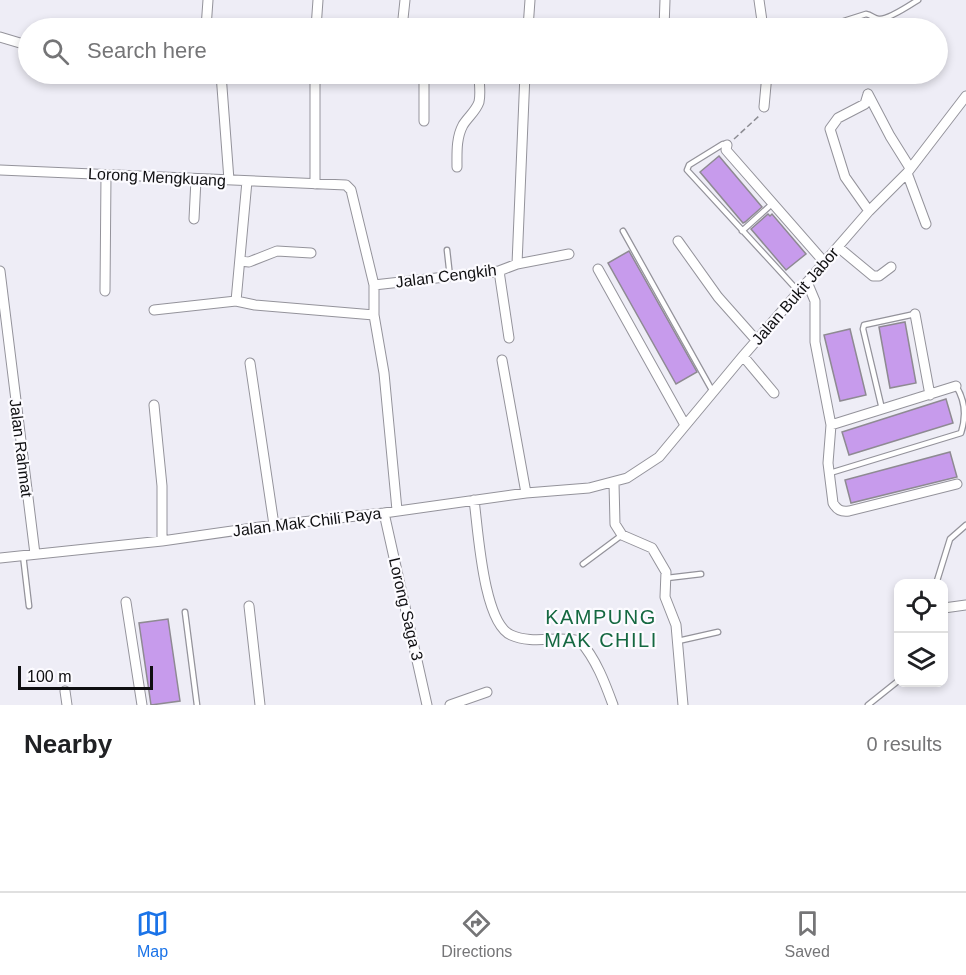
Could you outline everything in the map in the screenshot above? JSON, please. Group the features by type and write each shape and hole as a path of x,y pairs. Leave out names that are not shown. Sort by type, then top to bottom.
{"street":[{"path":"207,18 208,0"},
{"path":"317,18 318,0"},
{"path":"403,18 405,0"},
{"path":"529,18 530,0"},
{"path":"664,18 665,0"},
{"path":"759,0 762,18"},
{"path":"0,37 18,42"},
{"path":"222,84 229,180"},
{"path":"315,84 315,184"},
{"path":"424,84 424,121"},
{"path":"457,166 457,143 463,125 476,108 480,97 479,84"},
{"name":"Jalan Cengkih","path":"398,510 384,373 374,315 374,285 499,271 517,264 525,84"},
{"path":"764,107 766,84"},
{"path":"869,211 845,177 830,129 833,123 865,104 867,94 870,94 909,170 926,224"},
{"name":"Jalan Bukit Jabor","path":"614,483 627,478 658,457 869,211 909,170 966,96"},
{"path":"727,145 726,150 825,263"},
{"name":"Lorong Mengkuang","path":"0,170 346,185 351,190 374,285"},
{"path":"105,291 106,175"},
{"path":"194,219 196,179"},
{"path":"236,301 247,181"},
{"path":"678,241 718,297 757,341"},
{"path":"838,247 873,276 879,276 891,267"},
{"path":"240,261 249,262 277,251 311,254"},
{"path":"517,264 569,254"},
{"path":"598,268 686,425"},
{"name":"Jalan Rahmat","path":"0,271 35,554"},
{"path":"499,271 509,338"},
{"path":"807,282 815,301 815,342 831,425 828,451 829,474 833,503 836,508 844,512 957,484"},
{"path":"154,310 236,301 255,305 374,315"},
{"path":"915,314 930,395"},
{"path":"743,356 774,393"},
{"path":"502,360 526,494"},
{"path":"250,363 274,525"},
{"path":"831,425 956,386"},
{"path":"154,405 162,486 162,541"},
{"path":"614,483 615,524 622,535 652,548 664,567 667,578 665,597 676,625 683,705"},
{"name":"Jalan Mak Chili Paya","path":"0,558 162,541 614,483"},
{"path":"474,500 485,589 504,630 510,635 529,639 579,641 589,653 604,681 613,705"},
{"name":"Lorong Saga 3","path":"384,513 427,705"},
{"path":"126,602 142,705"},
{"path":"948,607 966,605"},
{"path":"249,606 260,705"},
{"path":"65,691 67,705"},
{"path":"450,705 487,692"}],"lane":[{"path":"886,18 918,0"},
{"path":"853,18 871,14 875,18"},
{"path":"727,145 723,144 687,168 799,292"},
{"path":"742,231 773,204"},
{"path":"624,231 713,392"},
{"path":"447,250 450,277"},
{"path":"882,410 863,329 864,325 915,314"},
{"path":"829,474 961,433 964,408 956,386"},
{"path":"938,579 950,539 966,525"},
{"path":"584,564 622,535"},
{"path":"23,555 28,606"},
{"path":"667,578 701,574"},
{"path":"185,612 197,705"},
{"path":"678,641 718,632"},
{"path":"868,705 894,684"}],"path":[{"path":"727,145 753,123 764,107"}],"building":[{"path":"719,156 762,207 743,223 700,172"},
{"path":"768,214 770,216 772,214 806,254 786,270 751,229"},
{"path":"629,251 697,372 676,384 608,263"},
{"path":"905,322 916,383 890,388 879,327"},
{"path":"850,329 866,395 840,401 824,335"},
{"path":"946,399 953,423 849,455 842,432"},
{"path":"950,452 957,477 851,503 845,480"},
{"path":"168,619 180,701 151,705 139,623"}],"district":[{"name":"KAMPUNG MAK CHILI","path":"601,628"}]}
